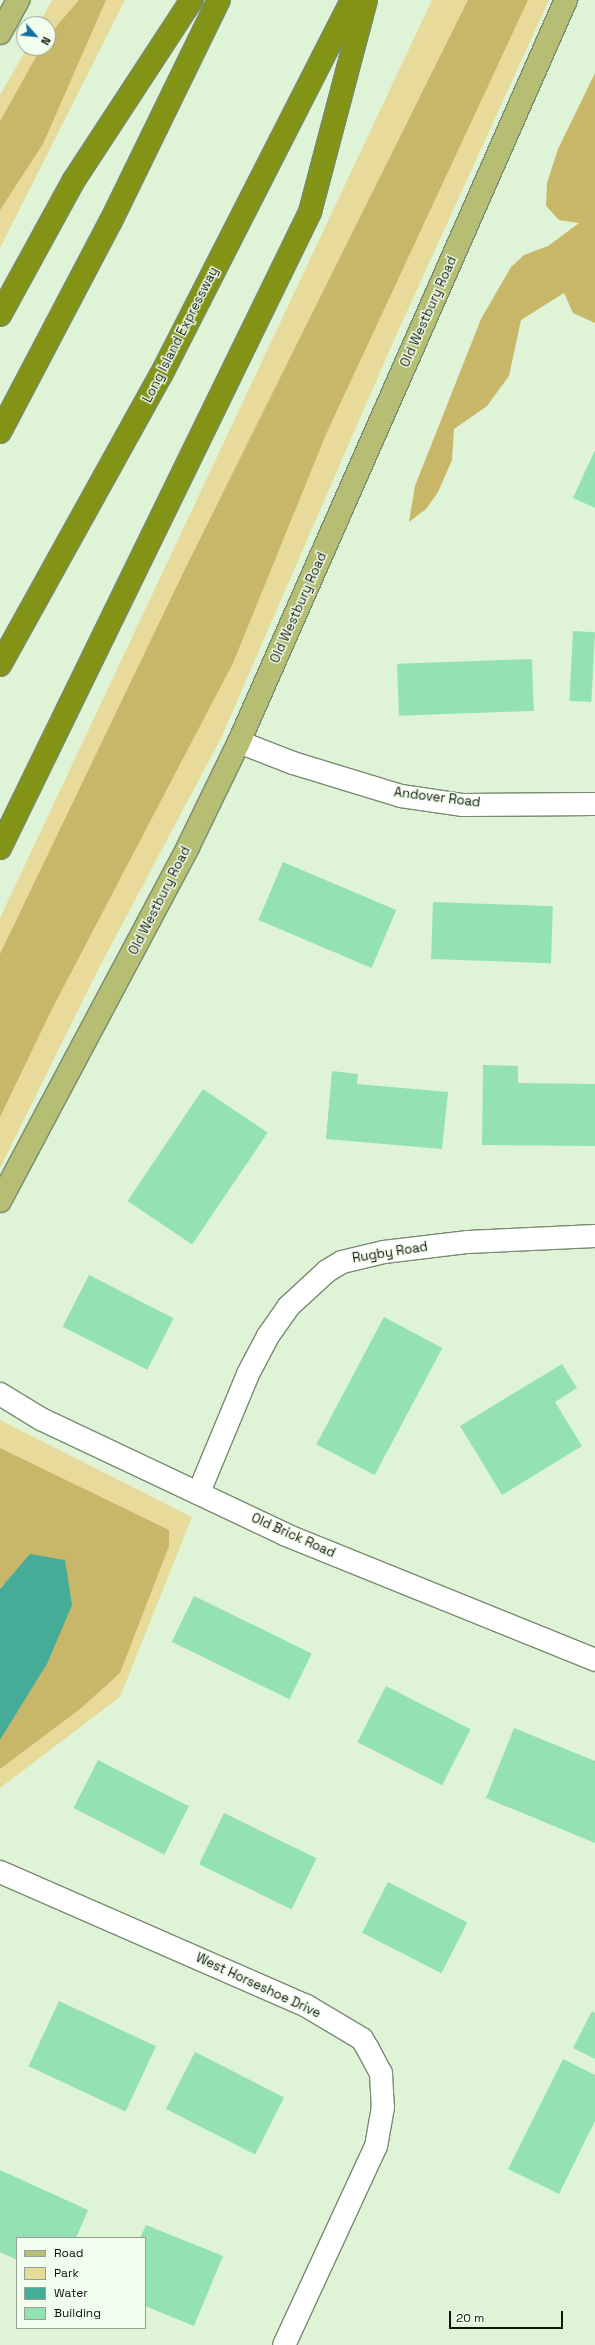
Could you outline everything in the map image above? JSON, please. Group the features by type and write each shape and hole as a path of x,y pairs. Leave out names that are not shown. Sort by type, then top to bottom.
{"highway":[{"path":"0,315 74,180 192,0"},
{"path":"0,432 112,221 219,0"},
{"name":"Long Island Expressway","path":"0,665 162,374 352,0"},
{"path":"0,848 310,212 366,0"}],"main road":[{"path":"0,33 18,0"},
{"name":"Old Westbury Road","path":"0,1201 188,847 239,742 566,0"}],"street":[{"name":"Andover Road","path":"239,742 293,763 400,796 463,804 595,804"},
{"name":"Rugby Road","path":"199,1492 248,1374 268,1336 288,1307 327,1271 342,1262 384,1252 468,1242 595,1236"},
{"name":"Old Brick Road","path":"0,1394 41,1419 199,1492 286,1535 595,1660"},
{"name":"West Horseshoe Drive","path":"0,1872 305,2005 362,2039 381,2073 383,2107 376,2146 284,2345"}],"green space":[{"path":"52,0 125,0 0,248 0,95 22,56 56,56 56,16 43,16"},
{"path":"432,0 549,0 394,340 221,738 99,968 0,1168 0,918"},
{"path":"0,1420 192,1517 120,1697 0,1788"}],"shaded area":[{"path":"79,0 106,0 43,144 0,210 0,121 37,56 56,56 56,27"},
{"path":"468,0 528,0 327,432 233,663 52,1009 0,1117 0,954 185,569"},
{"path":"595,73 595,323 573,313 564,293 521,320 509,376 487,406 454,429 452,460 438,492 426,509 409,522 415,486 481,319 511,267 524,255 548,246 579,223 559,220 546,206 547,183 558,149"},
{"path":"0,1448 169,1530 169,1546 120,1673 80,1709 0,1769 0,1740 47,1664 3,1584 0,1589"}],"water":[{"path":"30,1554 65,1560 72,1605 47,1664 0,1740 0,1589"}],"building":[{"path":"595,450 595,508 573,498"},
{"path":"573,631 595,632 591,702 569,701"},
{"path":"532,659 534,711 399,716 397,664"},
{"path":"283,862 396,910 372,968 258,920"},
{"path":"433,902 553,906 551,963 431,959"},
{"path":"483,1065 518,1066 518,1083 595,1084 595,1146 482,1145"},
{"path":"332,1071 358,1074 357,1084 448,1092 442,1149 326,1139"},
{"path":"203,1089 268,1133 192,1245 128,1201"},
{"path":"89,1275 174,1318 147,1370 63,1327"},
{"path":"384,1317 442,1348 375,1475 316,1444"},
{"path":"562,1364 577,1388 555,1402 582,1446 502,1495 460,1426"},
{"path":"194,1596 312,1653 289,1699 172,1642"},
{"path":"386,1686 471,1729 442,1785 357,1742"},
{"path":"514,1728 595,1761 595,1843 486,1798"},
{"path":"98,1760 189,1806 164,1854 73,1808"},
{"path":"224,1813 317,1858 292,1909 199,1864"},
{"path":"388,1882 467,1922 441,1973 362,1933"},
{"path":"59,2001 156,2046 126,2111 29,2066"},
{"path":"592,2011 595,2013 595,2059 573,2048"},
{"path":"195,2052 284,2097 255,2154 166,2109"},
{"path":"563,2059 595,2075 595,2121 559,2194 508,2169"},
{"path":"0,2170 88,2210 76,2237 16,2237 16,2260 0,2252"},
{"path":"146,2225 223,2256 194,2326 146,2306 146,2237 140,2237"}]}
